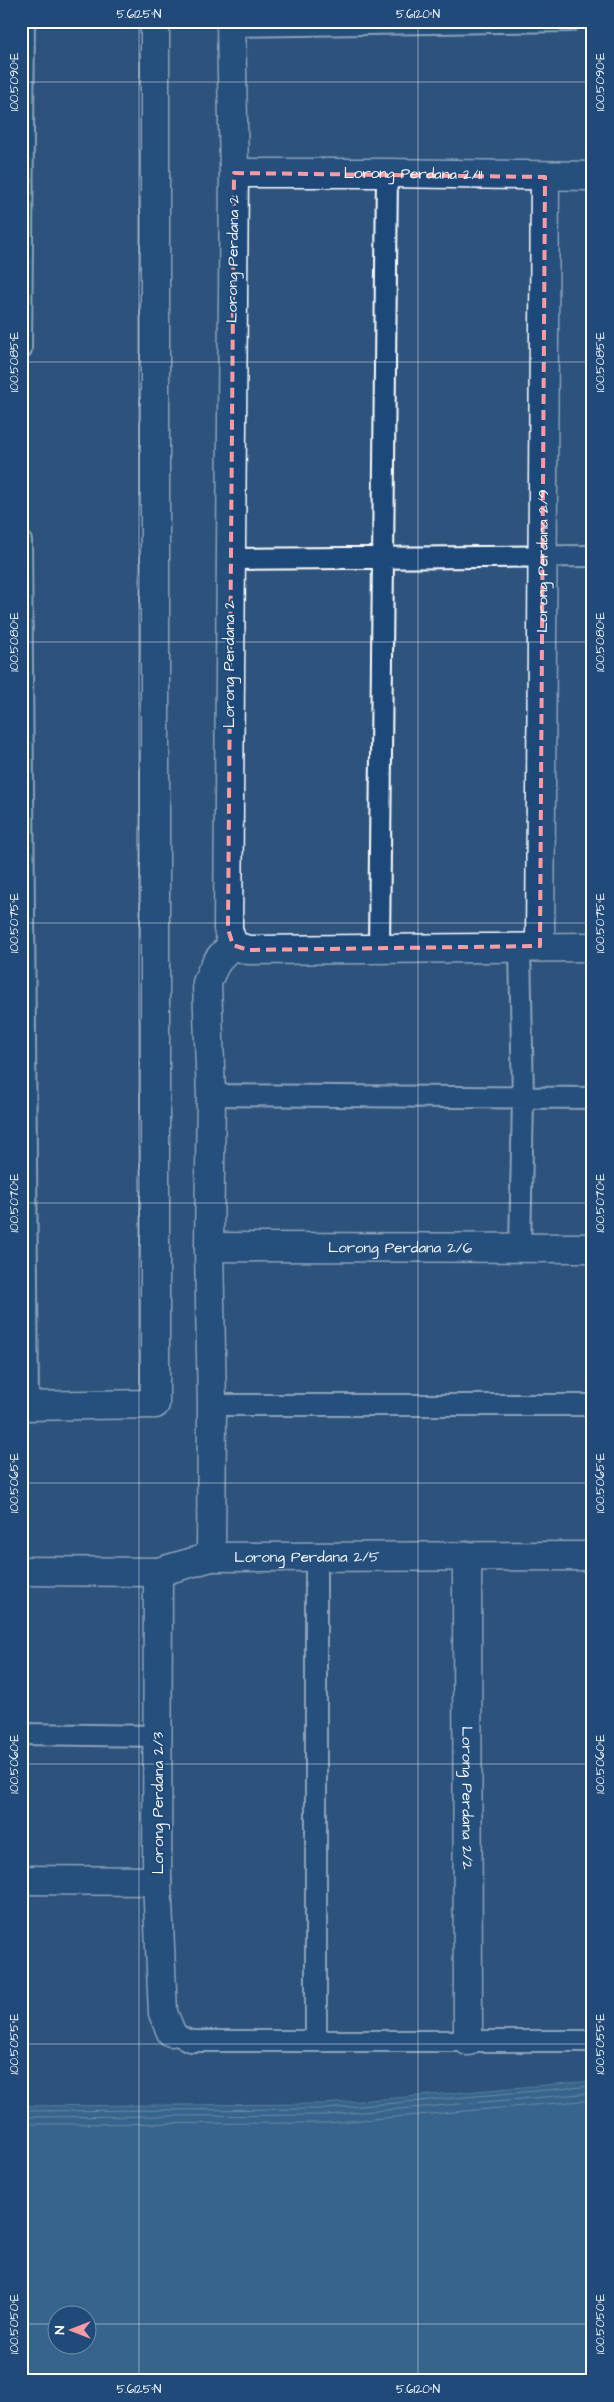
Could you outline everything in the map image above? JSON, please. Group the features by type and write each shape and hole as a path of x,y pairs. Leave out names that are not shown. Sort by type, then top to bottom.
{"street":[{"path":"25,1406 155,1404 155,21"},
{"name":"Lorong Perdana 2","path":"231,24 234,173 229,560 228,929 233,945"},
{"name":"Lorong Perdana 2/11","path":"234,173 593,176"},
{"name":"Lorong Perdana 2/9","path":"530,947 541,556 545,177"},
{"path":"211,1557 212,1405 208,1247 211,1095 208,983 213,967 221,954 233,945 248,950 593,947"},
{"name":"Lorong Perdana 2/6","path":"208,1247 593,1248"},
{"name":"Lorong Perdana 2/2","path":"467,1556 468,2041"},
{"name":"Lorong Perdana 2/5","path":"21,1571 158,1572 211,1557 593,1556"},
{"name":"Lorong Perdana 2/3","path":"158,1572 157,1881 163,2013 170,2032"},
{"path":"21,1880 157,1881"}],"lane":[{"path":"21,349 24,21"},
{"path":"231,24 570,21"},
{"path":"379,948 387,173"},
{"path":"21,542 25,1406"},
{"path":"229,560 593,556"},
{"path":"520,1248 523,1098 530,947"},
{"path":"211,1095 593,1098"},
{"path":"212,1405 593,1405"},
{"path":"316,1557 316,2041"},
{"path":"21,1734 158,1736"},
{"path":"170,2032 190,2041 593,2041"}],"highlighted area":[{"path":"234,173 545,177 540,946 248,950 233,945 228,929"}],"water":[{"path":"593,2081 593,2381 21,2381 21,2106 325,2104"}]}
